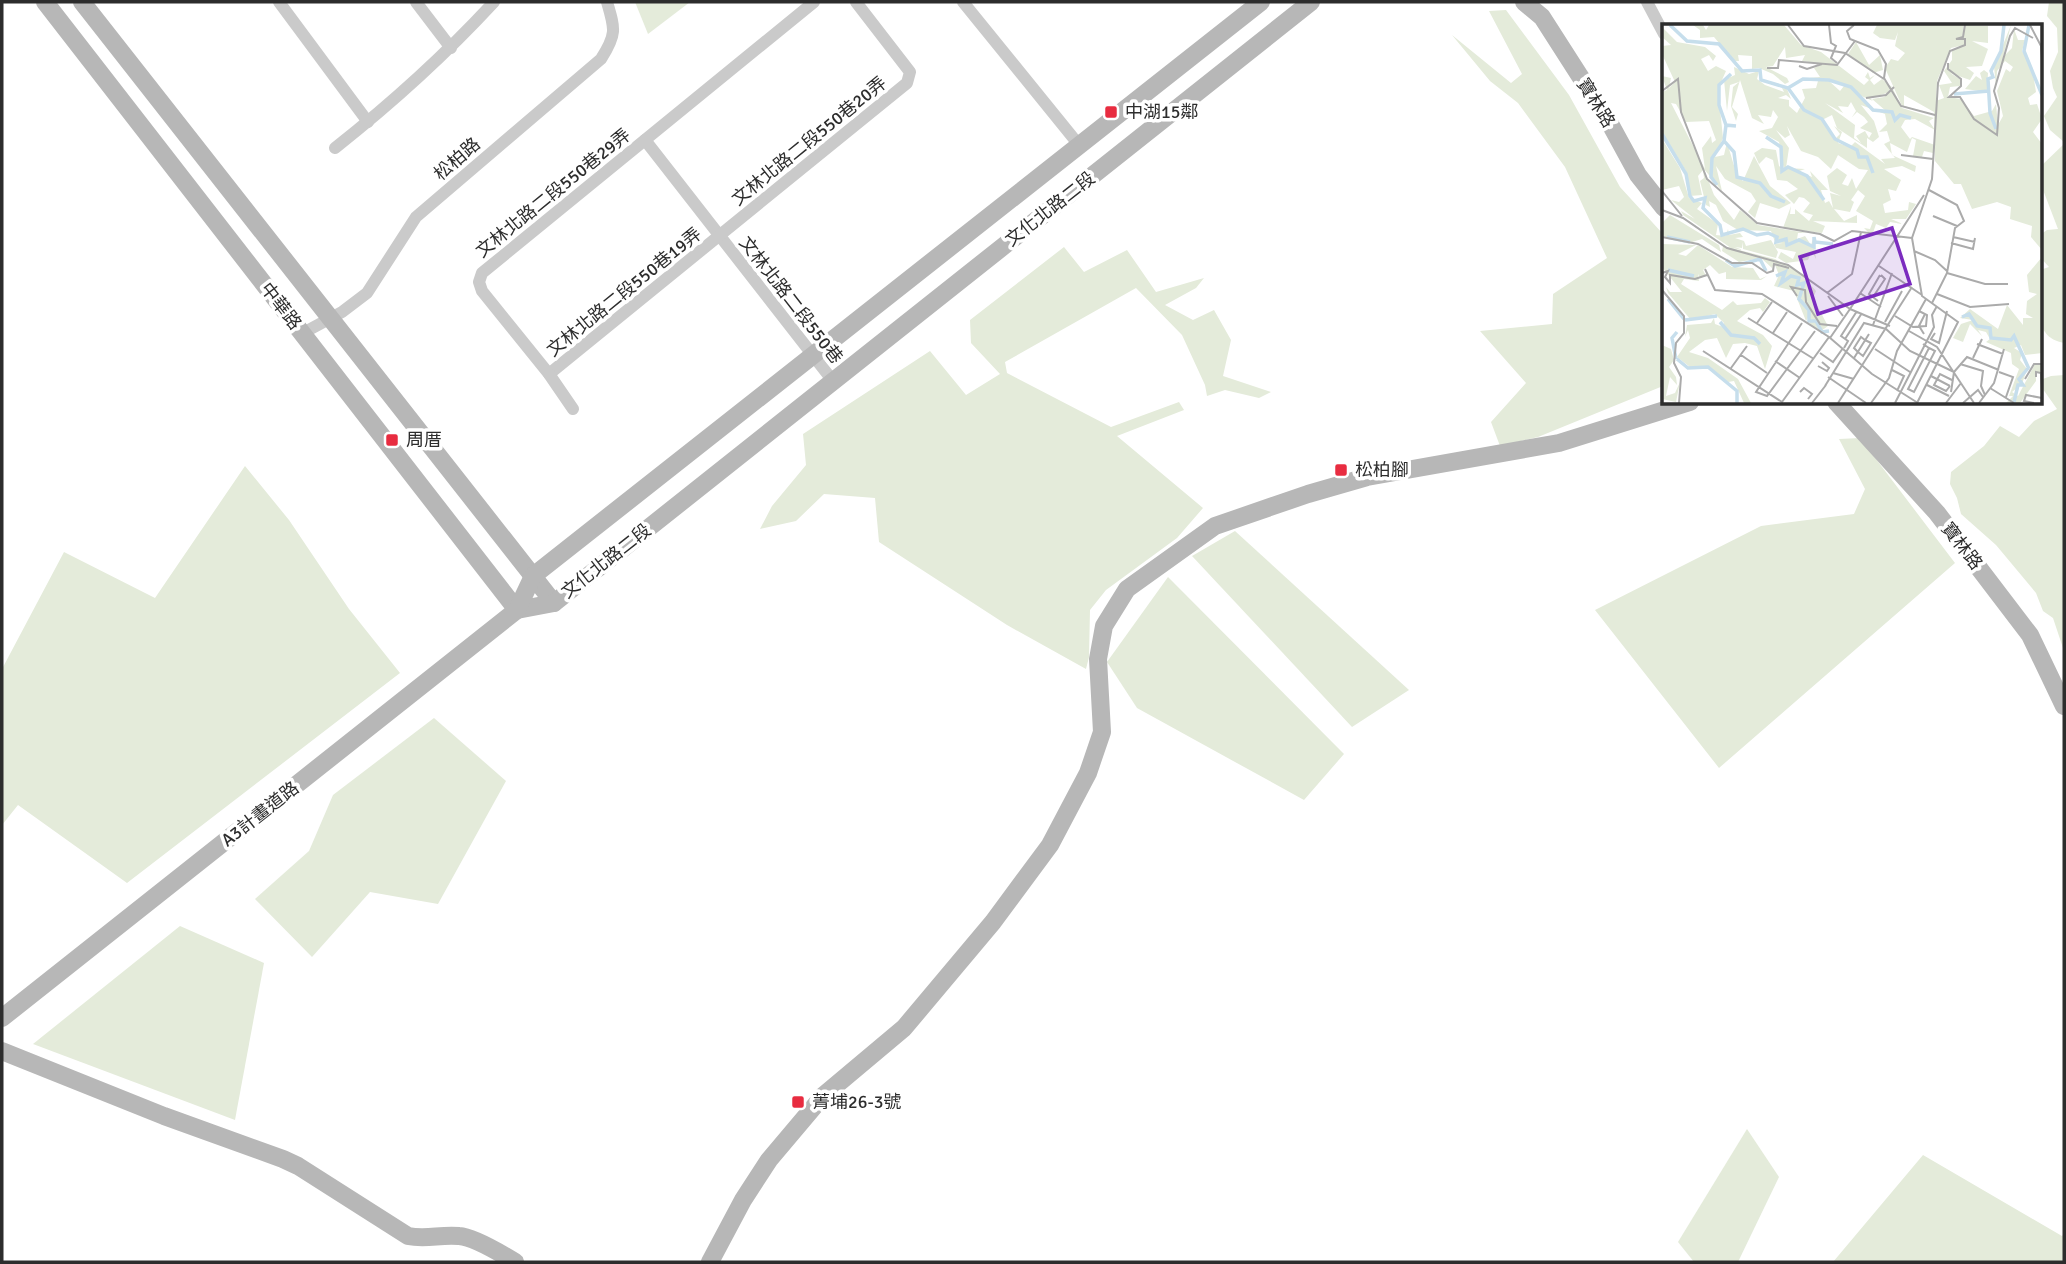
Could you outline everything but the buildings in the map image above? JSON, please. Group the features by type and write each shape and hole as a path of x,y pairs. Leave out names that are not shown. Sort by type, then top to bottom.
{"street":[{"name":"中華路","path":"45,2 517,610"},
{"name":"中華路","path":"82,2 554,603"},
{"path":"279,2 368,122"},
{"path":"416,2 451,48"},
{"path":"335,148 451,48 494,2"},
{"name":"松柏路","path":"303,333 342,312 367,293 416,217 601,59 611,43 614,26 607,2"},
{"path":"645,140 814,2"},
{"name":"文林北路二段550巷20弄","path":"720,236 907,83 910,72 856,2"},
{"path":"963,2 1079,145"},
{"name":"文化北路二段","path":"517,610 533,576 1261,2"},
{"name":"文化北路二段","path":"517,610 554,603 1311,2"},
{"name":"寶林路","path":"1524,2 1542,17 1608,120 1638,175 1662,205"},
{"path":"1647,2 1662,30"},
{"name":"文林北路二段550巷","path":"645,140 833,381"},
{"name":"文林北路二段550巷29弄","path":"573,409 549,374 482,291 479,282 482,273 645,140"},
{"name":"文林北路二段550巷19弄","path":"549,374 720,236"},
{"path":"710,1262 743,1199 769,1160 823,1097 904,1028 993,922 1050,845 1088,773 1101,732 1098,659 1104,626 1127,589 1215,526 1308,494 1367,477 1559,443 1684,404"},
{"name":"寶林路","path":"1838,404 1937,513 2030,635 2064,706"},
{"name":"A3計畫道路","path":"2,1018 517,610"},
{"path":"2,1051 164,1116 283,1158 408,1236 423,1239 462,1236 515,1262"}],"green space":[{"path":"635,2 690,2 648,34"},
{"path":"2049,2 2064,2 2064,142 2050,130 2044,116 2057,97 2050,71 2058,52 2057,28 2047,16"},
{"path":"1506,10 1569,95 1620,187 1662,233 1662,386 1538,437 1500,446 1491,422 1526,383 1480,331 1552,324 1553,294 1607,258 1565,167 1518,103 1490,81 1452,35 1511,83 1522,74 1489,11"},
{"path":"2064,144 2064,343 2053,339 2042,327 2042,269 2049,267 2042,259 2042,234 2058,229 2042,187 2042,165"},
{"path":"1064,247 1084,272 1127,250 1156,292 1204,278 1196,288 1165,305 1193,320 1214,310 1231,340 1223,376 1271,392 1259,398 1225,390 1207,396 1205,385 1182,335 1136,288 1005,362 1007,373 1111,427 1179,402 1184,410 1117,436 1203,508 1177,538 1106,590 1090,610 1089,657 1086,669 1007,625 879,542 875,498 824,494 796,521 760,529 772,506 806,465 803,434 930,351 966,395 1000,374 971,343 970,320"},
{"path":"2064,375 2064,651 2053,618 2043,611 2036,593 1996,545 1961,514 1950,484 1951,472 1984,446 2000,426 2019,437 2034,421 2057,409 2042,388 2042,379"},
{"path":"1860,438 1955,563 1719,768 1595,610 1761,526 1854,514 1865,489 1839,439"},
{"path":"245,466 289,520 349,609 400,673 127,883 18,805 2,825 2,669 64,552 155,598"},
{"path":"1235,531 1409,690 1352,727 1192,556"},
{"path":"1168,577 1344,754 1304,800 1137,708 1107,662"},
{"path":"434,718 506,781 438,904 370,892 312,957 255,899 309,851 333,795"},
{"path":"180,926 264,963 235,1120 33,1044"},
{"path":"1747,1129 1779,1177 1738,1262 1694,1262 1678,1242"},
{"path":"1923,1155 2062,1236 2064,1234 2064,1262 1833,1262"}],"place":[{"name":"中湖15鄰","path":"1111,112"},
{"name":"周厝","path":"392,440"},
{"name":"松柏腳","path":"1341,470"},
{"name":"菁埔26-3號","path":"798,1102"}]}
